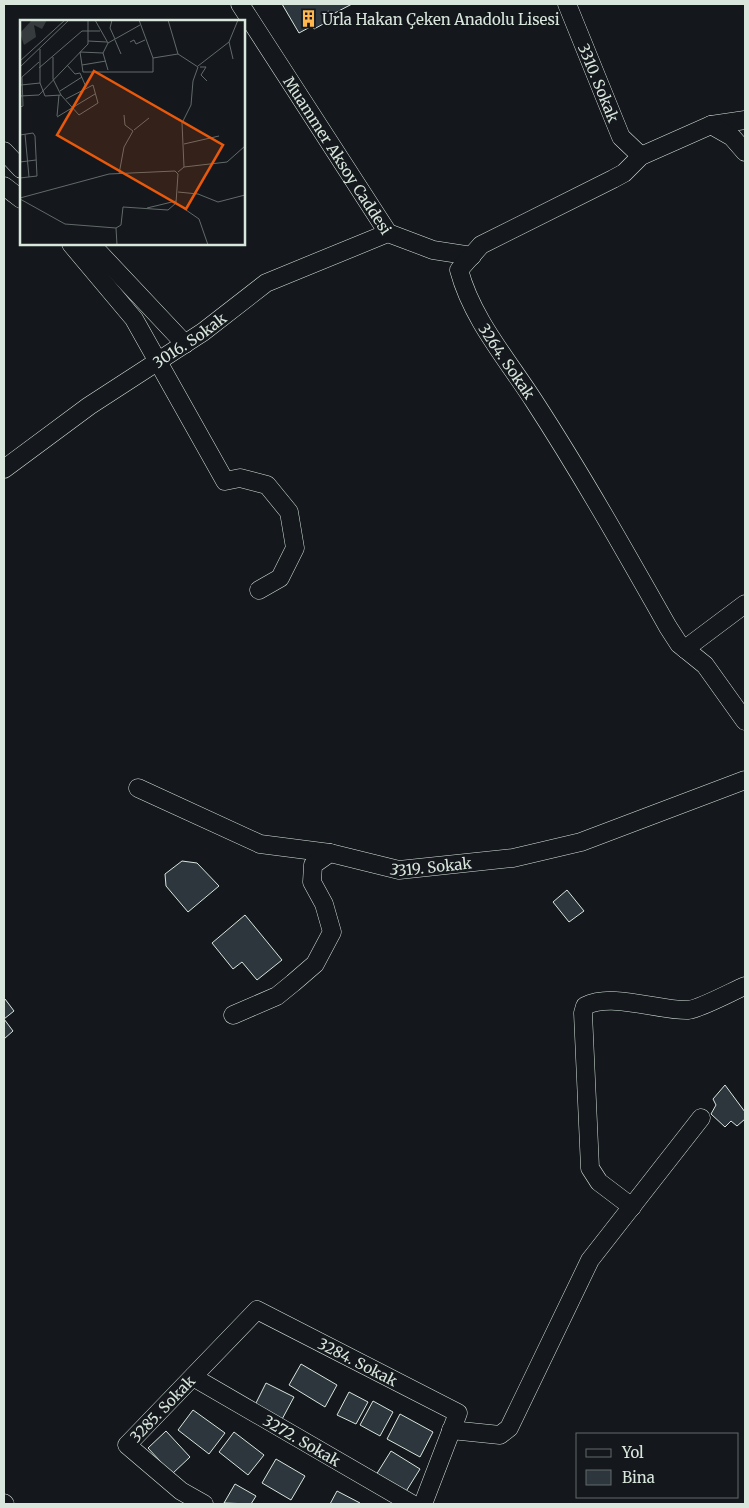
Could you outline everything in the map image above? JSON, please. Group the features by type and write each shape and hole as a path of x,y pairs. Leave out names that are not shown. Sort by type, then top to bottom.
{"street":[{"name":"Muammer Aksoy Caddesi","path":"240,4 388,233 433,250 472,256"},
{"name":"3310. Sokak","path":"567,4 621,137 641,156"},
{"name":"3264. Sokak","path":"745,120 712,125 641,156 624,173 481,245 459,270 465,294 535,402 668,627 685,649 705,665 745,721"},
{"path":"712,125 732,137 745,152"},
{"path":"4,151 20,168"},
{"path":"4,186 20,198"},
{"name":"3016. Sokak","path":"4,470 89,406 185,344 266,282 388,233"},
{"path":"72,245 134,319 159,360 225,481 240,478 267,486 289,512 295,548 280,578 259,590"},
{"path":"92,245 185,344"},
{"path":"685,649 745,604"},
{"name":"3319. Sokak","path":"138,788 260,844 330,853 400,870 513,858 581,842 745,780"},
{"path":"233,1015 278,996 315,964 332,932 324,904 312,882 313,866 330,853"},
{"path":"632,1207 599,1182 590,1168 583,1013 585,1006 593,1002 622,1002 690,1010 745,986"},
{"path":"423,1504 451,1430 500,1436 509,1428 590,1260 701,1118"},
{"name":"3284. Sokak","path":"258,1310 458,1413 451,1430"},
{"name":"3285. Sokak","path":"176,1498 127,1446 258,1310"},
{"name":"3272. Sokak","path":"193,1377 412,1504"},
{"path":"176,1498 204,1504"}],"building":[{"name":"Urla Hakan Çeken Anadolu Lisesi","path":"282,4 352,4 331,15 329,11 323,15 327,22 314,29 312,26 299,33"},
{"path":"182,861 197,863 219,886 188,912 166,886 165,874"},
{"path":"567,890 584,911 569,922 553,902"},
{"path":"245,915 282,960 257,980 242,962 233,969 212,943"},
{"path":"4,1000 14,1011 4,1019"},
{"path":"4,1019 13,1031 4,1039"},
{"path":"725,1085 745,1112 745,1119 737,1126 731,1121 725,1127 711,1114 716,1105 713,1099"},
{"path":"301,1364 337,1385 325,1407 289,1385"},
{"path":"266,1383 294,1397 280,1423 253,1409"},
{"path":"349,1392 368,1402 356,1424 337,1415"},
{"path":"373,1401 393,1412 380,1436 360,1425"},
{"path":"193,1410 225,1433 209,1454 178,1430"},
{"path":"400,1414 433,1432 420,1457 387,1439"},
{"path":"166,1431 190,1457 172,1474 148,1448"},
{"path":"234,1432 264,1455 248,1475 219,1452"},
{"path":"391,1451 420,1469 405,1493 376,1475"},
{"path":"276,1459 305,1476 291,1500 262,1483"},
{"path":"235,1484 256,1496 251,1504 224,1503"},
{"path":"337,1491 360,1503 330,1504"}],"place":[{"name":"Urla Hakan Çeken Anadolu Lisesi","path":"308,19"}]}
